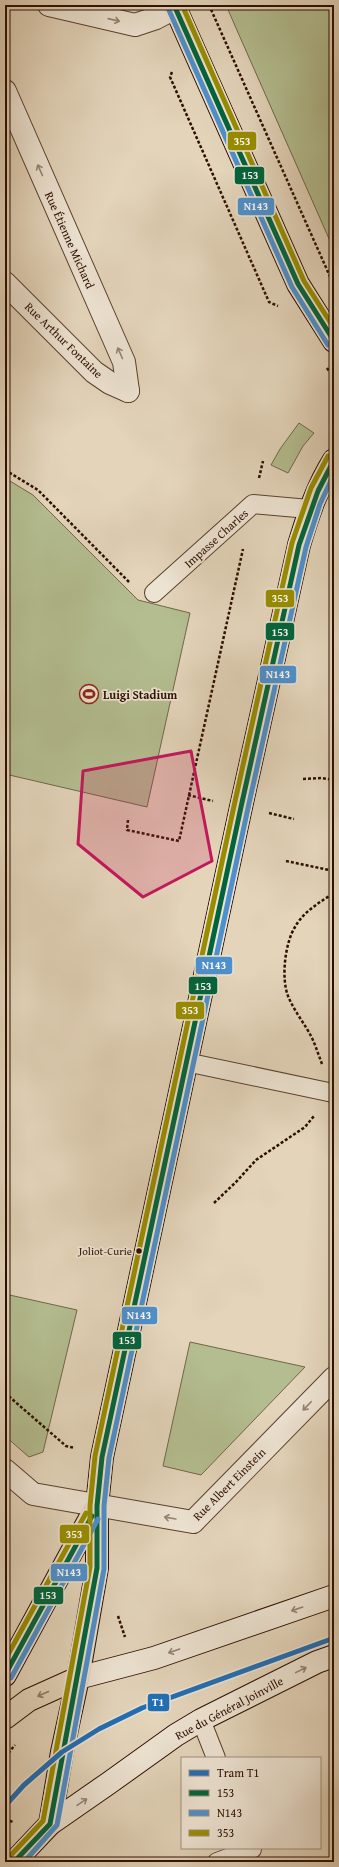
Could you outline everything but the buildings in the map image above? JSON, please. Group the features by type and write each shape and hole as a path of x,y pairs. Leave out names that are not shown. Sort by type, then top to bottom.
{"main road":[{"path":"174,6 298,284 334,341"},
{"path":"14,1862 50,1824 97,1568 97,1506 102,1457 186,1062 294,568 309,509 322,478 334,460"},
{"path":"5,1675 97,1506"},
{"path":"5,1718 29,1700 78,1678"}],"street":[{"path":"49,5 135,25 156,18 174,6"},
{"name":"Rue Étienne Michard","path":"5,91 124,362 128,391"},
{"name":"Rue Arthur Fontaine","path":"5,283 94,372 110,383 128,391"},
{"name":"Rue Albert Einstein","path":"97,1506 193,1522 334,1378"},
{"path":"5,1470 33,1494 97,1506"},
{"path":"78,1678 154,1658 334,1596"},
{"name":"Rue du Général Joinville","path":"50,1824 110,1784 176,1735 201,1720 317,1662 334,1656"}],"lane":[{"name":"Impasse Charles","path":"154,594 253,504 309,509"},
{"path":"186,1062 333,1094"},
{"path":"201,1720 216,1757"},
{"path":"217,1862 254,1853"}],"path":[{"path":"209,5 334,286"},
{"path":"128,820 127,830 179,841 262,461"},
{"path":"5,470 38,490 135,588 154,594"},
{"path":"303,779 321,778 334,780"},
{"path":"286,861 334,872"},
{"path":"214,1203 256,1160 305,1127 333,1094 313,1039 288,996 284,971 286,958 295,927 304,916 334,893"},
{"path":"5,1393 66,1446 102,1457"},
{"path":"5,1826 9,1821"}],"highlighted area":[{"path":"191,751 212,861 143,897 78,844 83,771"}],"green space":[{"path":"226,5 334,5 334,250 236,28"},
{"path":"299,423 314,433 303,446 288,473 271,465 280,449"},
{"name":"Luigi Stadium","path":"5,478 33,495 138,600 190,613 147,807 5,774"},
{"path":"5,1294 77,1310 43,1452 29,1457 5,1436"},
{"path":"190,1342 305,1367 201,1475 163,1466"}],"tram line":[{"name":"T1","path":"5,1806 24,1785 62,1752 99,1729 142,1708 334,1638"}],"transit line":[{"name":"153","path":"174,5 298,284 334,341"},
{"name":"353","path":"182,5 304,281 334,328"},
{"name":"N143","path":"168,8 292,287 328,345"},
{"name":"353","path":"9,1857 43,1821 90,1567 90,1506 95,1456 234,806 292,543 311,488 328,456"},
{"name":"153","path":"14,1862 50,1824 97,1568 97,1506 102,1457 241,807 299,545 318,491 334,460"},
{"name":"N143","path":"24,1862 57,1825 104,1569 104,1506 109,1458 248,808 306,547 320,504 334,474"},
{"name":"353","path":"5,1660 86,1513"},
{"name":"153","path":"5,1675 92,1516"},
{"name":"N143","path":"11,1678 98,1519"}],"place":[{"name":"Luigi Stadium","path":"89,694"},
{"name":"Joliot-Curie","path":"139,1251"}]}
